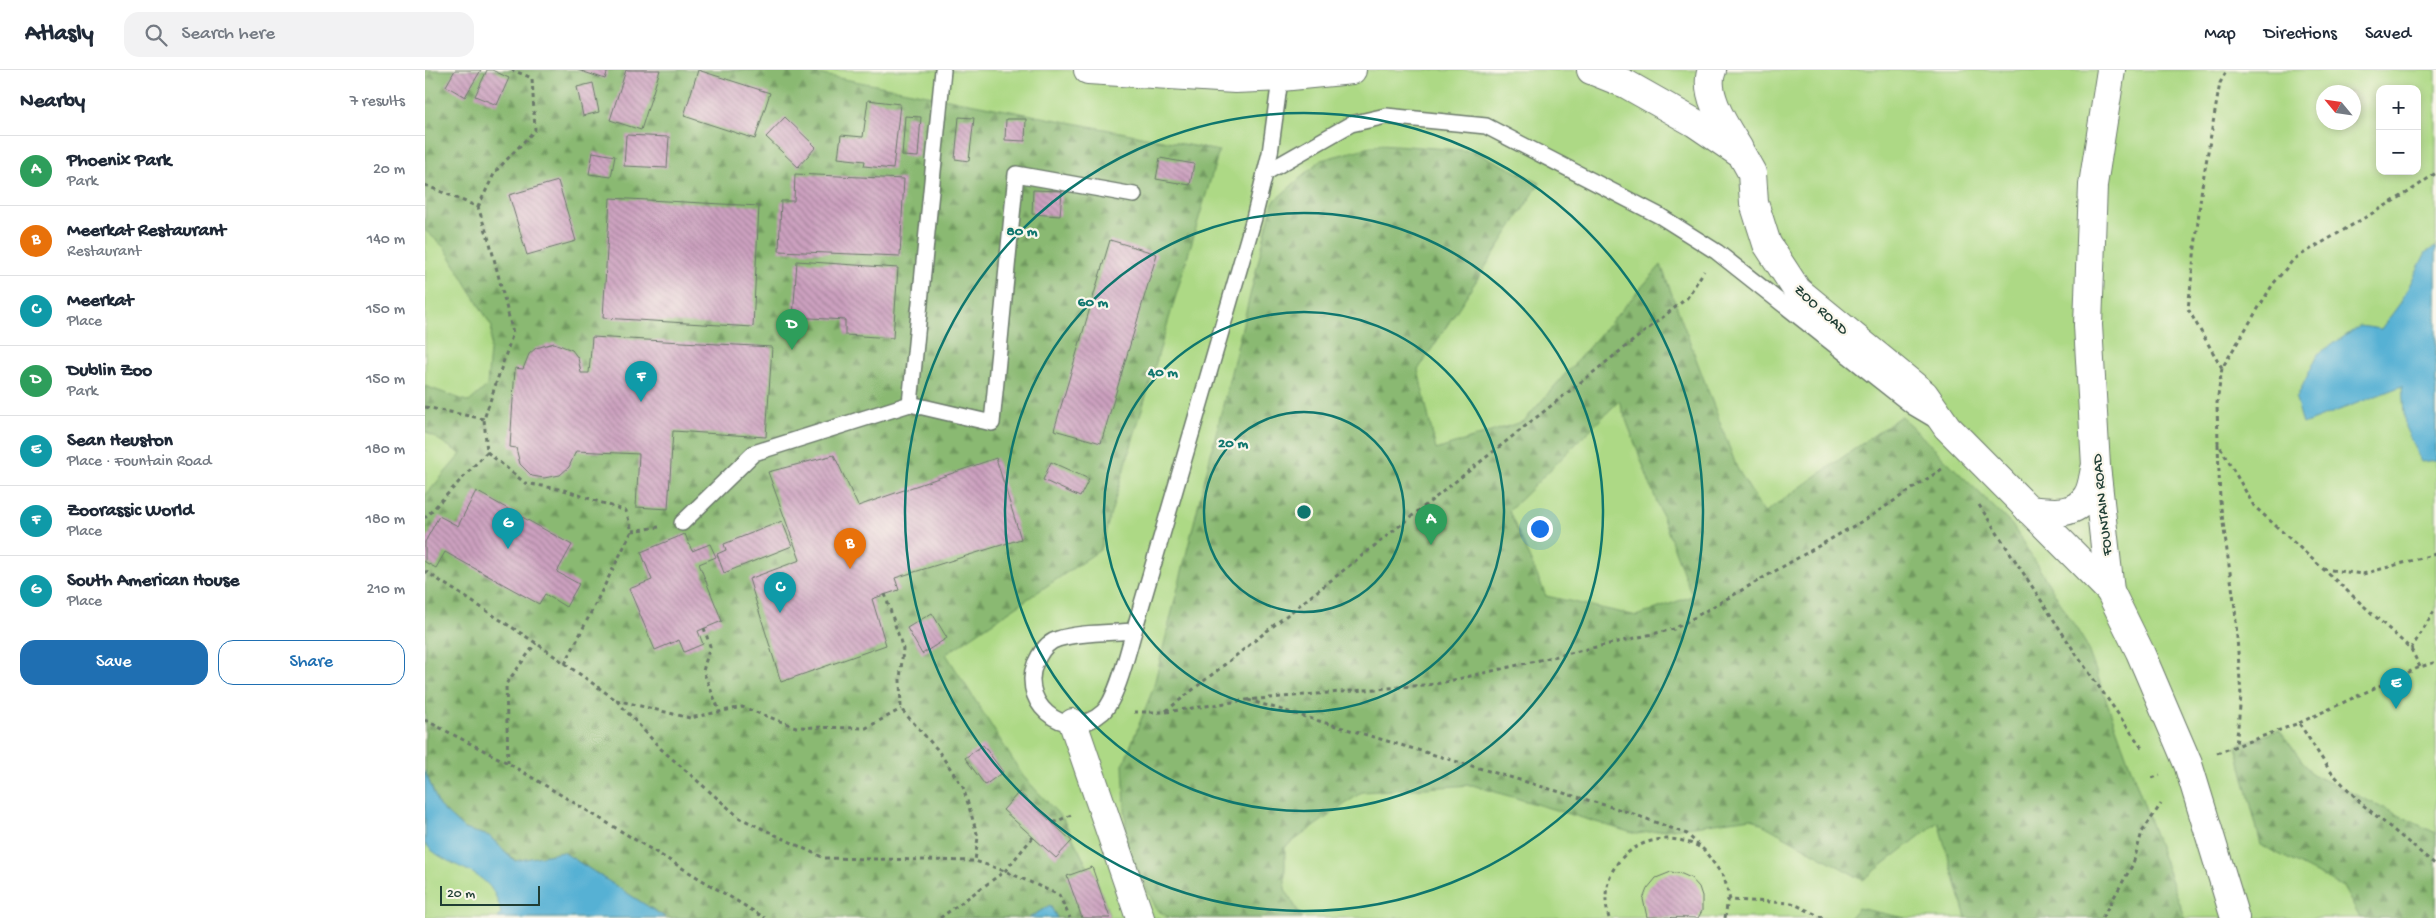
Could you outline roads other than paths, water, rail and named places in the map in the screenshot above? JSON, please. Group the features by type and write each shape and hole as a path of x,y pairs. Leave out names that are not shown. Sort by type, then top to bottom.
{"street":[{"path":"1088,70 1235,79 1352,70"},
{"path":"1591,70 1626,84 1695,123 1742,154"},
{"name":"ZOO ROAD","path":"1712,70 1710,75 1713,103 1752,173 1754,203 1767,244 1797,290 1924,394 1947,427 2110,591"},
{"name":"FOUNTAIN ROAD","path":"2111,70 2093,185 2088,325 2096,466 2110,591 2140,652 2188,764 2235,918"},
{"path":"2029,510 2056,513 2075,508 2088,496 2096,466"},
{"path":"1073,723 1140,918"}],"lane":[{"path":"910,404 943,70"},
{"path":"1134,631 1058,639 1043,649 1033,665 1030,681 1034,698 1043,711 1057,720 1073,723 1090,721 1103,712 1113,699 1134,631 1265,172 1281,74"},
{"path":"1265,172 1351,124 1386,116 1486,126 1660,216 1717,252 1913,407 1947,427"},
{"path":"682,523 754,453 910,404 992,423 1016,174 1134,195"}],"water":[{"path":"2436,247 2436,460 2421,462 2405,427 2402,386 2303,424 2296,399 2318,354 2360,326 2381,329 2401,302 2426,252"},
{"path":"425,771 439,806 464,829 489,836 515,861 563,852 666,918 498,918 501,914 497,898 490,887 481,878 436,854 425,844"},
{"path":"1050,905 1057,918 1029,918"}],"place":[{"name":"Dublin Zoo","path":"792,350"},
{"name":"Zoorassic World","path":"641,402"},
{"name":"Phoenix Park","path":"1431,545"},
{"name":"South American House","path":"508,549"},
{"name":"Meerkat Restaurant","path":"850,569"},
{"name":"Meerkat","path":"780,613"},
{"name":"Sean Heuston","path":"2396,709"}]}
